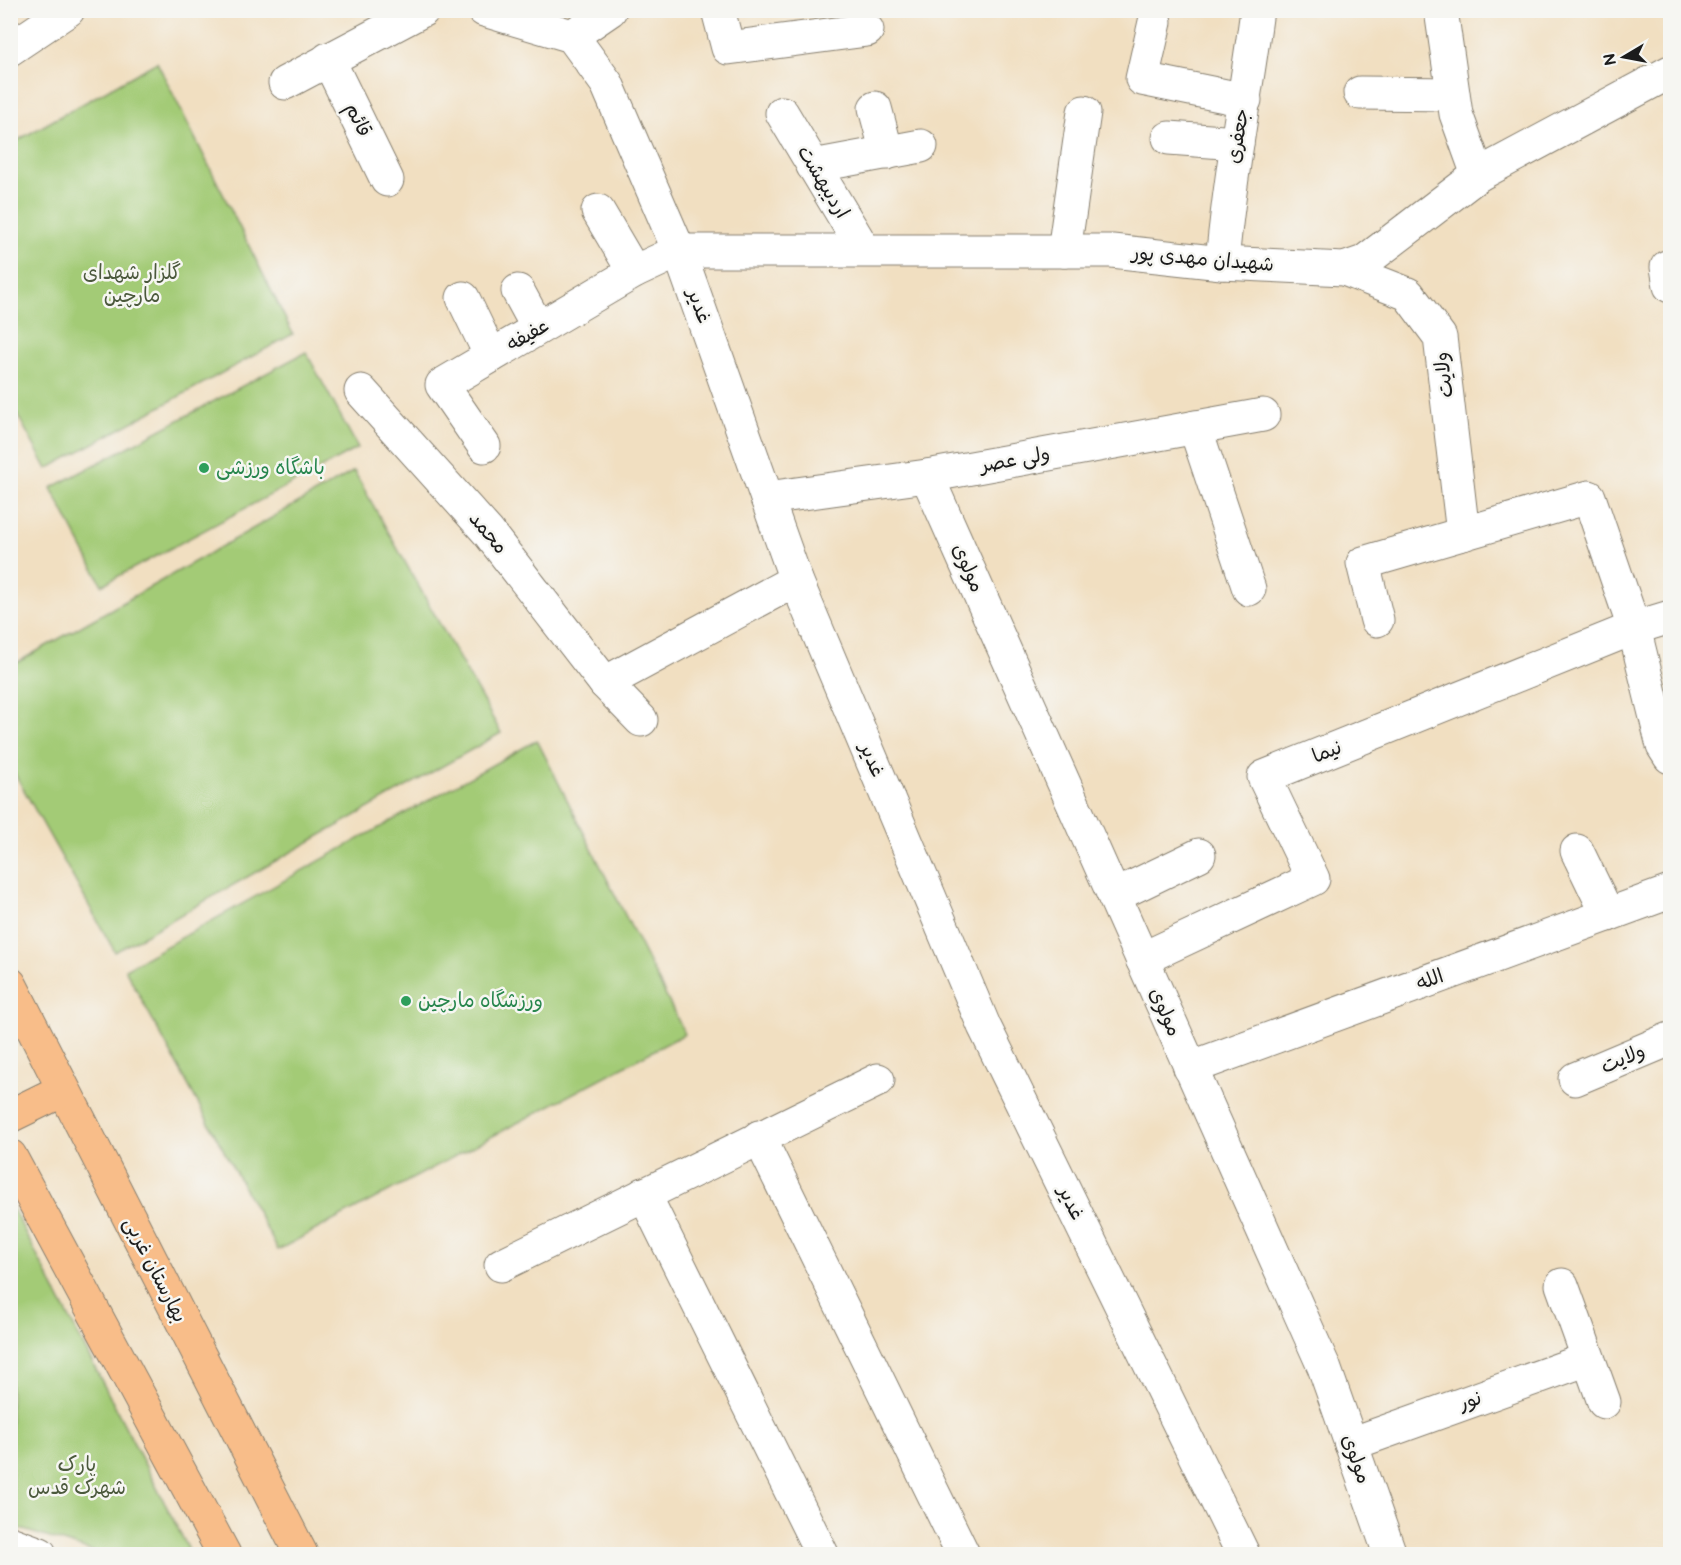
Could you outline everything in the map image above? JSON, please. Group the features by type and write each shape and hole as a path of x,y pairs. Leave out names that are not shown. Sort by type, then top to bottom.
{"main road":[{"name":"بهارستان غربی","path":"10,984 301,1554"},
{"path":"10,1116 63,1090"},
{"path":"10,1156 224,1554"}],"street":[{"path":"10,49 68,10"},
{"path":"285,83 423,10"},
{"path":"484,10 572,36 610,10"},
{"path":"718,10 728,48 867,30"},
{"name":"جعفری","path":"1222,263 1229,188 1245,100 1257,10"},
{"path":"1441,10 1456,114 1478,175"},
{"path":"1155,22 1142,79 1245,100"},
{"name":"غدیر","path":"572,36 607,84 679,251 796,580 984,1026 1243,1554"},
{"name":"قائم","path":"328,59 387,180"},
{"name":"شهیدان مهدی پور","path":"679,251 1112,251 1222,263 1344,269 1364,262 1478,175 1671,72"},
{"path":"1360,93 1453,94"},
{"path":"875,108 887,153"},
{"path":"1064,251 1084,112"},
{"name":"اردیبهشت","path":"782,113 864,250"},
{"path":"1169,138 1237,143"},
{"path":"813,166 921,146"},
{"path":"598,211 634,272"},
{"name":"عفیفه","path":"484,446 442,385 634,272 679,251"},
{"path":"1671,267 1667,267 1671,286"},
{"name":"ولایت","path":"1344,269 1408,294 1440,337 1463,534"},
{"path":"518,291 538,328"},
{"path":"463,298 491,356"},
{"name":"محمد","path":"361,391 488,532 605,684 641,720"},
{"name":"ولی عصر","path":"767,498 927,476 1263,415"},
{"path":"1195,427 1249,589"},
{"name":"مولوی","path":"927,476 1323,1367 1390,1554"},
{"path":"1377,620 1363,564 1589,497 1634,628 1663,746 1671,757"},
{"path":"605,684 796,580"},
{"name":"نیما","path":"1142,959 1313,879 1264,777 1634,628 1671,617"},
{"path":"1577,851 1608,915"},
{"path":"1114,896 1199,855"},
{"name":"الله","path":"1190,1068 1671,892"},
{"name":"ولایت","path":"1575,1079 1671,1040"},
{"path":"501,1265 878,1080"},
{"path":"759,1137 963,1554"},
{"path":"644,1194 822,1554"},
{"path":"1562,1285 1604,1402"},
{"name":"نور","path":"1351,1444 1588,1359"},
{"path":"10,1543 40,1554"}],"green space":[{"name":"گلزار شهدای مارچین","path":"157,62 293,334 47,469 11,403 11,144"},
{"name":"باشگاه ورزشی","path":"306,352 358,448 102,585 51,488"},
{"path":"354,471 501,733 115,952 11,767 11,666"},
{"name":"ورزشگاه مارچین","path":"537,740 685,1034 278,1250 125,969"},
{"name":"پارک شهرک قدس","path":"10,1203 191,1554 101,1554 11,1526"}],"place":[{"name":"باشگاه ورزشی","path":"204,468"},
{"name":"ورزشگاه مارچین","path":"406,1001"}]}
